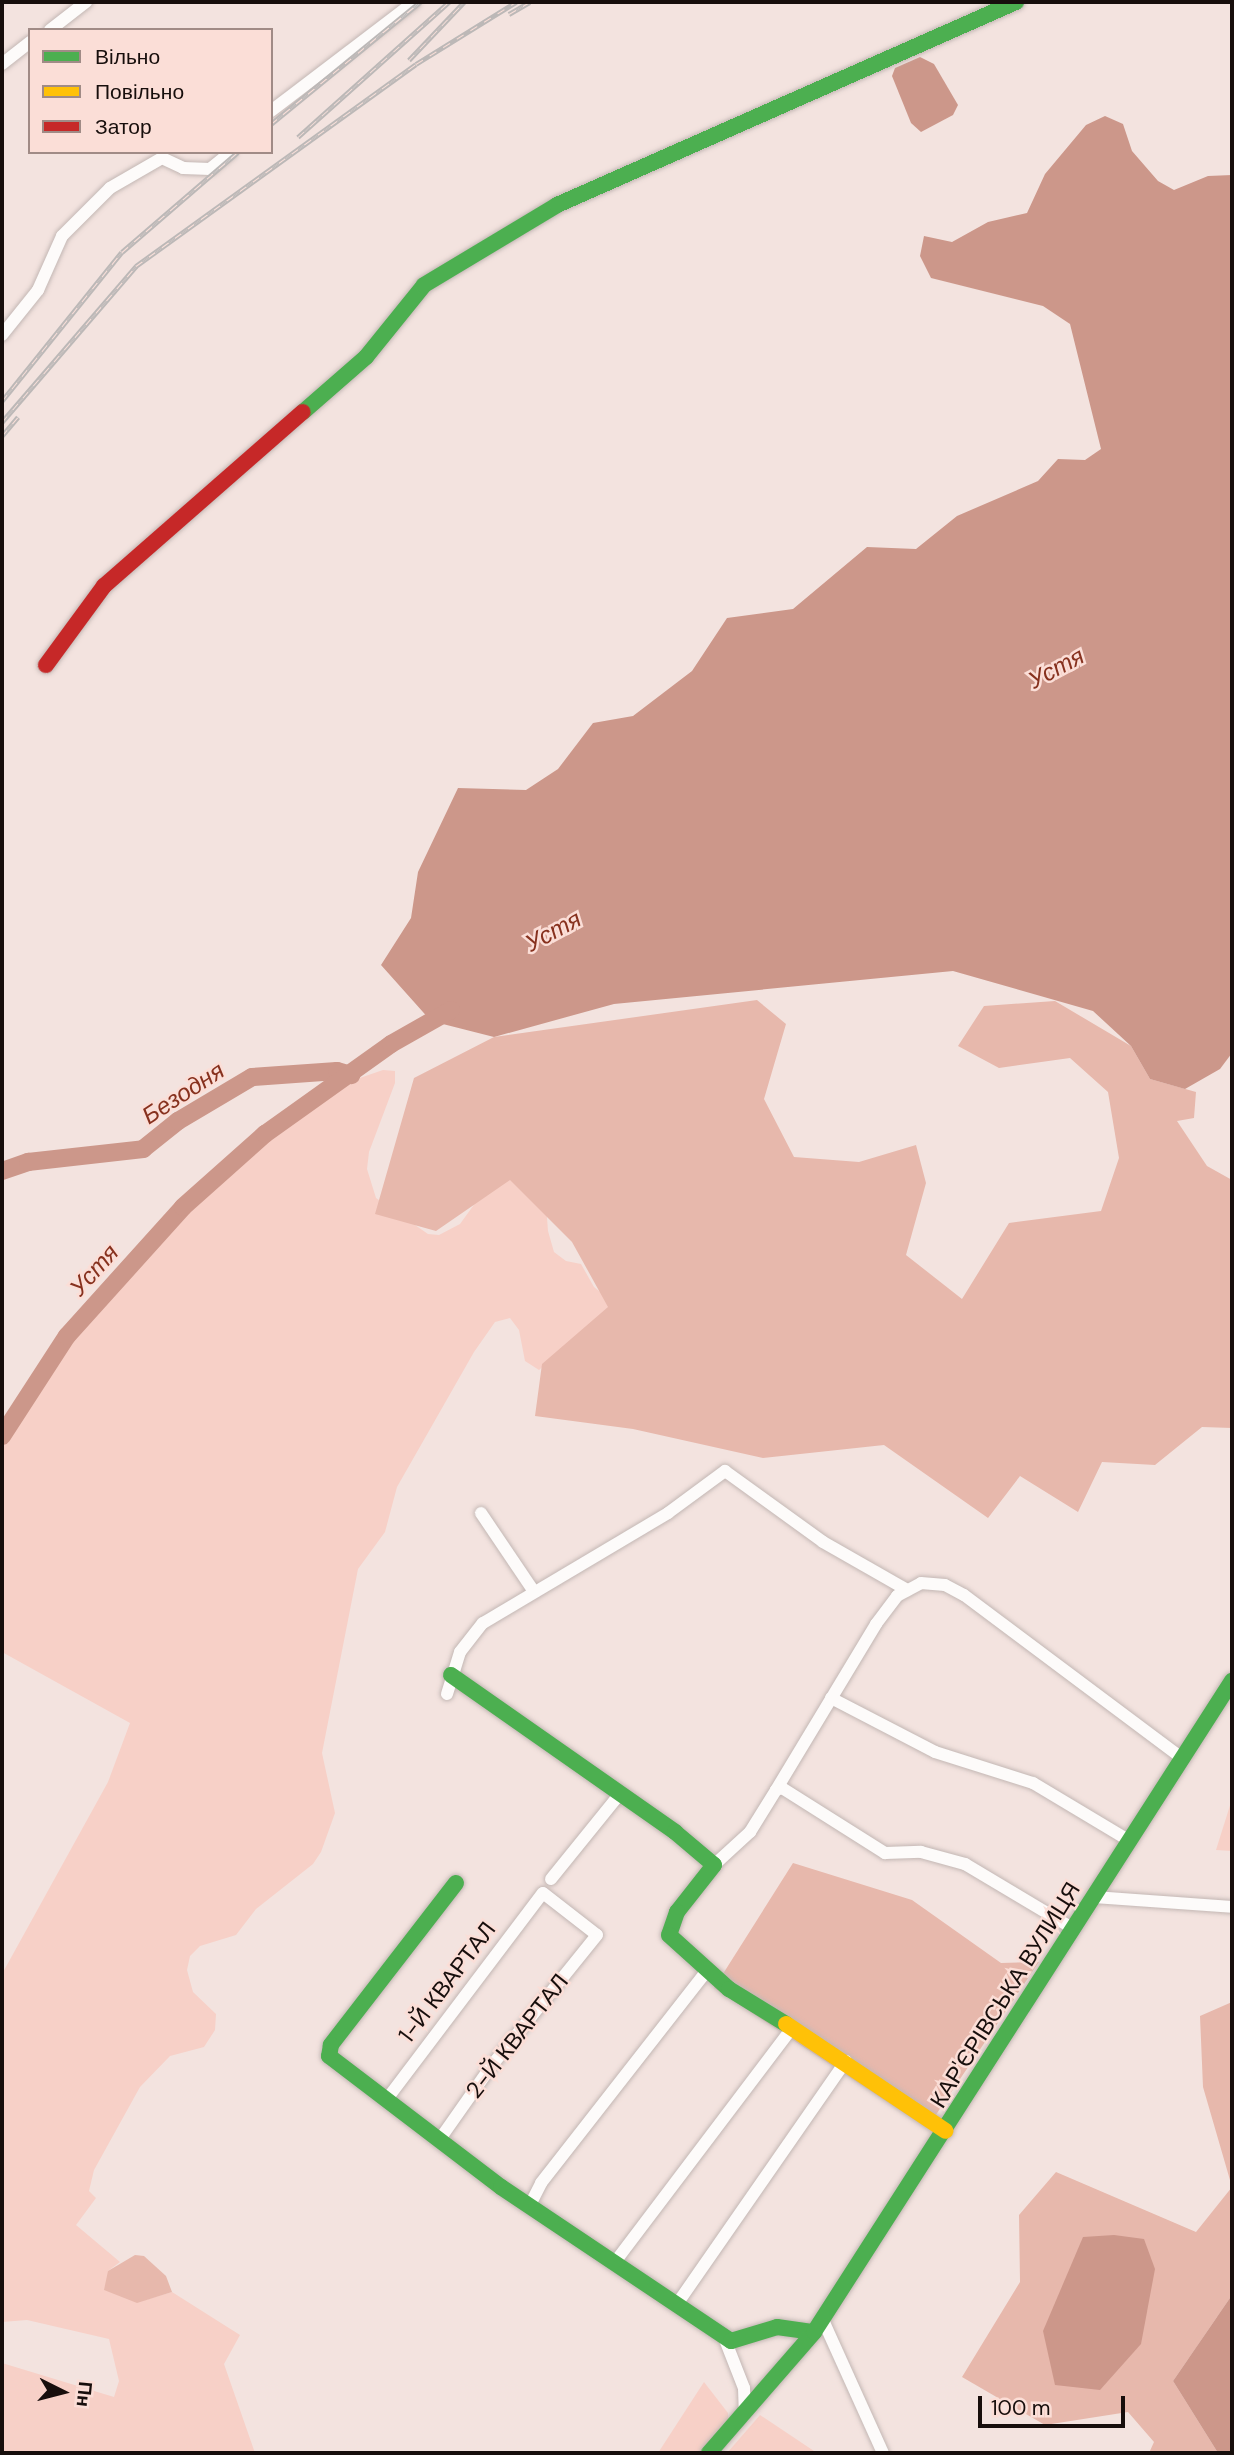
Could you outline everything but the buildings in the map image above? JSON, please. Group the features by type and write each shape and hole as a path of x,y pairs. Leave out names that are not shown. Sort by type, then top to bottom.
{"street":[{"path":"53,28 86,2"},
{"path":"273,109 414,2"},
{"path":"46,665 104,586 366,357 424,285 557,205 1016,2"},
{"path":"2,64 28,44"},
{"path":"2,335 38,290 62,236 110,188 153,161 170,159 183,168 210,169 229,154"},
{"path":"447,1694 460,1652 483,1623 533,1590 668,1513 725,1471 823,1542 907,1590"},
{"path":"481,1513 533,1590"},
{"path":"946,2131 846,2061 729,1989 667,1930 714,1865 750,1832 876,1624 897,1595 922,1583 945,1585 964,1595 1182,1758"},
{"path":"451,1675 714,1865"},
{"name":"КАР'ЄРІВСЬКА ВУЛИЦЯ","path":"709,2453 818,2325 946,2131 1232,1681"},
{"path":"831,1698 935,1752 1034,1783 1130,1841"},
{"path":"776,1790 790,1790 885,1853 921,1852 965,1864 1074,1929"},
{"path":"551,1879 619,1795"},
{"path":"456,1883 329,2049 329,2056 530,2205 724,2337 737,2340 777,2327 818,2325 883,2453"},
{"name":"1-Й КВАРТАЛ","path":"387,2099 542,1892 597,1935"},
{"path":"1094,1897 1232,1907"},
{"name":"2-Й КВАРТАЛ","path":"440,2139 492,2065 597,1935"},
{"path":"530,2205 541,2183 708,1969"},
{"path":"615,2262 792,2028"},
{"path":"677,2304 846,2061"},
{"path":"724,2337 744,2388 745,2411"}],"shaded area":[{"path":"757,1000 786,1024 764,1099 794,1157 859,1162 916,1145 926,1183 906,1255 962,1299 1009,1223 1101,1211 1119,1158 1108,1092 1070,1058 999,1068 958,1046 984,1006 1055,1001 1131,1046 1150,1079 1196,1092 1194,1118 1177,1121 1207,1166 1232,1180 1232,1428 1202,1427 1155,1465 1102,1462 1078,1512 1020,1476 988,1518 884,1445 763,1458 633,1429 535,1416 542,1364 608,1307 572,1242 510,1180 436,1231 375,1214 414,1078 494,1037"},
{"path":"383,1070 395,1071 395,1083 369,1152 367,1169 376,1198 428,1234 439,1235 460,1224 502,1166 545,1191 548,1231 554,1252 566,1261 581,1264 594,1287 614,1303 539,1370 525,1361 519,1330 510,1318 495,1322 474,1352 397,1487 385,1532 358,1569 322,1753 335,1813 321,1852 313,1864 256,1909 236,1935 200,1946 190,1956 187,1970 193,1992 216,2014 215,2030 204,2047 170,2056 140,2087 94,2170 89,2191 96,2198 76,2225 120,2262 108,2271 145,2300 172,2292 240,2335 224,2364 255,2453 2,2453 2,2363 114,2397 119,2381 109,2339 27,2320 2,2322 2,1974 108,1782 130,1723 2,1652 2,1443 30,1392 72,1337 192,1209 269,1139 354,1080"},
{"path":"1232,1799 1232,1851 1216,1850"},
{"path":"793,1863 912,1900 1001,1963 1039,1962 927,2128 714,1988"},
{"path":"1232,2002 1232,2187 1203,2087 1200,2016"},
{"path":"1056,2172 1196,2232 1232,2187 1232,2295 1173,2381 1218,2453 1149,2453 1154,2442 1128,2412 1045,2425 962,2377 1020,2282 1019,2215"},
{"path":"135,2255 144,2256 166,2276 172,2292 137,2303 104,2290 108,2271"},
{"path":"704,2382 728,2413 728,2422 700,2453 658,2453"},
{"path":"760,2415 814,2451 815,2453 727,2453"}],"water":[{"path":"920,57 934,64 958,105 953,115 921,132 911,123 892,76 895,68"},
{"path":"1105,116 1123,124 1132,151 1158,181 1174,190 1208,176 1232,175 1232,1053 1220,1069 1185,1089 1150,1079 1131,1046 1093,1011 953,971 614,1004 494,1037 431,1021 381,965 411,918 418,872 458,788 526,790 558,769 593,723 633,716 692,671 727,618 793,609 867,547 916,549 957,516 1038,481 1058,459 1085,460 1101,449 1070,324 1043,306 931,278 920,256 924,236 952,242 988,222 1027,213 1045,174 1086,125"},
{"path":"1114,2235 1144,2239 1155,2269 1141,2344 1100,2390 1055,2385 1043,2331 1083,2237"},
{"path":"1232,2295 1232,2453 1218,2453 1173,2381"}],"waterway":[{"name":"Устя","path":"2,1436 67,1336 183,1207 265,1134 391,1044 451,1010"},
{"name":"Безодня","path":"2,1171 28,1162 143,1149 178,1121 252,1077 337,1071 351,1075"}],"railway":[{"path":"273,122 420,2"},
{"path":"298,137 449,2"},
{"path":"409,60 464,2"},
{"path":"2,422 136,266 416,64 516,2"},
{"path":"509,14 530,2"},
{"path":"2,401 122,252 236,154"},
{"path":"2,436 18,417"}],"traffic: fast":[{"path":"303,412 366,357 424,285 557,205 1016,2"},
{"path":"451,1675 675,1832 714,1865 677,1912 669,1935 729,1989 786,2024"},
{"path":"709,2453 814,2332 1232,1681"},
{"path":"456,1883 331,2045 329,2056 501,2187 731,2341 777,2327 814,2332"}],"traffic: slow":[{"path":"786,2024 946,2131"}],"traffic: jam":[{"path":"46,665 104,586 303,412"}]}
